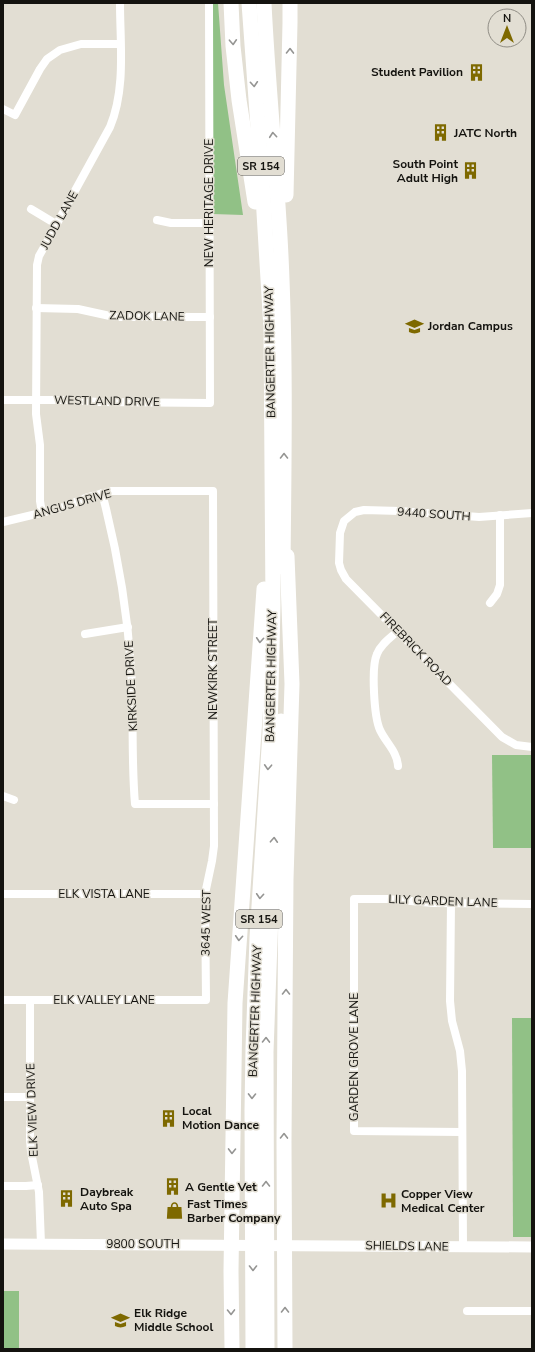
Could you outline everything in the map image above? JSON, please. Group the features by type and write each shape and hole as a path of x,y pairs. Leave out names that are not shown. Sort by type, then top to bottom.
{"highway":[{"path":"231,3 233,46 239,100 254,201 264,284 277,328"},
{"name":"BANGERTER HIGHWAY","path":"249,3 264,203 277,328"},
{"name":"BANGERTER HIGHWAY","path":"264,3 279,211 277,328 281,727 272,887 266,1052 267,1349"},
{"path":"277,328 290,3"},
{"path":"232,1349 233,1074 236,985 251,788 260,640 278,492"},
{"path":"278,492 290,626 292,684 286,887 284,1142 285,1349"},
{"name":"BANGERTER HIGHWAY","path":"253,1349 253,1048 272,681 278,492"}],"main road":[{"name":"9800 SOUTH","path":"3,1244 284,1245"},
{"name":"SHIELDS LANE","path":"284,1245 532,1247"}],"street":[{"name":"JUDD LANE","path":"42,513 40,501 40,446 36,414 36,282 39,256 110,127 114,117 119,95 120,3"},
{"name":"NEW HERITAGE DRIVE","path":"208,3 210,403"},
{"path":"3,109 15,115 40,69 47,59 60,50 80,44 120,44"},
{"path":"31,210 56,224"},
{"path":"157,220 171,223 210,223"},
{"name":"ZADOK LANE","path":"36,308 78,309 120,317 210,317"},
{"name":"WESTLAND DRIVE","path":"3,400 210,403"},
{"name":"ANGUS DRIVE","path":"3,522 61,508 102,493 120,490 213,491"},
{"name":"NEWKIRK STREET","path":"213,491 214,846"},
{"name":"KIRKSIDE DRIVE","path":"102,493 117,564 128,627 133,708 135,804 214,804"},
{"name":"9440 SOUTH","path":"342,525 350,515 364,510 410,511 467,517 532,513"},
{"path":"490,602 500,585 500,515"},
{"name":"FIREBRICK ROAD","path":"342,525 340,533 339,563 342,573 502,737 516,745 532,747"},
{"path":"85,634 128,627"},
{"path":"398,631 382,646 376,656 374,664 374,703 378,725 395,753 398,766"},
{"path":"3,796 14,800"},
{"name":"3645 WEST","path":"206,1000 204,894 214,846"},
{"name":"ELK VISTA LANE","path":"3,894 204,894"},
{"name":"LILY GARDEN LANE","path":"354,899 388,899 450,903 532,904"},
{"name":"GARDEN GROVE LANE","path":"354,899 354,1131 462,1132"},
{"path":"450,903 450,1001 452,1021 460,1051 462,1071 463,1247"},
{"name":"ELK VALLEY LANE","path":"3,1000 206,1000"},
{"name":"ELK VIEW DRIVE","path":"30,1000 31,1152 40,1200 41,1244"},
{"path":"3,1097 30,1097"},
{"path":"3,1186 38,1185"},
{"path":"467,1311 532,1311"}],"green space":[{"path":"212,3 218,3 224,85 243,215 213,214"},
{"path":"492,755 532,755 532,848 493,848"},
{"path":"512,1018 532,1018 532,1237 513,1237"},
{"path":"3,1291 19,1291 19,1349 3,1349"}],"place":[{"name":"Student Pavilion","path":"476,72"},
{"name":"JATC North","path":"441,133"},
{"name":"South Point Adult High","path":"471,171"},
{"name":"Jordan Campus","path":"415,326"},
{"name":"Local Motion Dance","path":"169,1118"},
{"name":"A Gentle Vet","path":"172,1187"},
{"name":"Daybreak Auto Spa","path":"67,1199"},
{"name":"Copper View Medical Center","path":"388,1201"},
{"name":"Fast Times Barber Company","path":"174,1211"},
{"name":"Elk Ridge Middle School","path":"121,1320"}]}
